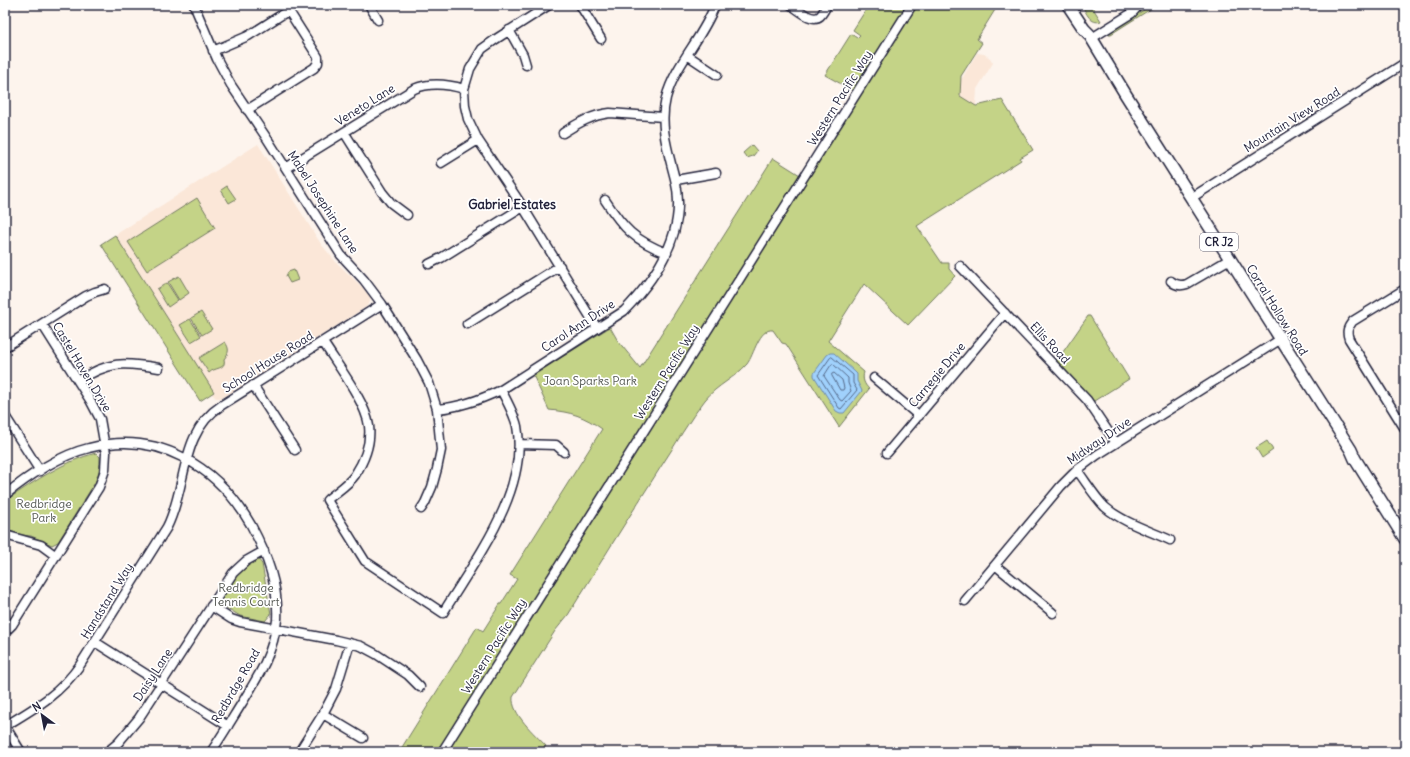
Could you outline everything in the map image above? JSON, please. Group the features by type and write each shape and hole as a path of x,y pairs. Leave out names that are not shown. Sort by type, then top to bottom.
{"main road":[{"name":"Corral Hollow Road","path":"1068,5 1084,30 1090,36 1351,450 1359,456 1368,468 1404,532"},
{"name":"Corral Hollow Road","path":"1077,5 1087,22 1090,36"}],"street":[{"name":"Mabel Josephine Lane","path":"194,5 224,74 341,255 364,280 382,304 417,360 429,383 437,410 441,450 432,487 421,509"},
{"path":"213,51 248,36 287,8 297,5"},
{"path":"369,5 378,20"},
{"path":"549,5 482,49 470,69 464,89 465,106 468,119 478,140 523,207 560,266 596,328"},
{"path":"580,5 601,39"},
{"name":"Carol Ann Drive","path":"437,410 470,403 501,390 624,311 640,295 653,278 667,253 677,225 678,206 676,180 665,142 663,117 666,98 671,82 713,12 715,5"},
{"path":"791,5 814,18 818,18 827,5"},
{"name":"Western Pacific Way","path":"442,752 912,5"},
{"path":"1090,36 1129,8 1139,5"},
{"path":"247,110 314,68 318,63 318,56 287,8"},
{"path":"509,30 523,55 526,65"},
{"path":"687,55 717,75"},
{"name":"Mountain View Road","path":"1191,198 1405,63"},
{"name":"Veneto Lane","path":"286,168 420,86 437,84 464,89"},
{"path":"563,133 588,118 601,114 610,113 663,117"},
{"path":"344,132 382,192 391,203 407,215"},
{"path":"441,163 478,140"},
{"path":"676,180 716,173"},
{"path":"604,200 630,233 652,247 667,253"},
{"path":"429,264 523,207"},
{"path":"1171,281 1176,285 1181,286 1187,284 1230,259"},
{"path":"467,324 560,266"},
{"name":"Ellis Road","path":"960,266 1087,400 1116,443"},
{"path":"5,347 86,296 105,289"},
{"path":"1404,291 1353,321 1348,328 1347,334 1405,429"},
{"name":"School House Road","path":"186,459 188,451 198,431 208,416 216,409 382,304"},
{"name":"Carnegie Drive","path":"887,453 1005,313"},
{"name":"Castel Haven Drive","path":"5,632 12,625 102,482 106,462 105,445 98,413 42,324"},
{"name":"Midway Drive","path":"965,601 1060,486 1077,470 1116,443 1281,339"},
{"path":"323,342 363,406 369,426 368,445 363,460 354,477 327,500 365,561 443,613 496,526 506,504 516,472 519,444 517,425 501,390"},
{"path":"78,381 98,369 118,364 131,364 159,368"},
{"path":"874,378 919,416"},
{"path":"253,385 295,450"},
{"path":"5,416 40,471"},
{"name":"Redbrdge Road","path":"5,495 40,471 72,454 105,445 128,444 142,445 166,451 186,459 205,471 231,496 248,522 264,551 275,587 277,612 272,648 266,661 212,752"},
{"path":"519,444 556,445 564,452"},
{"name":"Handstand Way","path":"5,726 44,702 64,685 95,642 172,517 185,469 186,459"},
{"path":"1077,470 1097,498 1111,512 1170,540"},
{"path":"5,535 41,545 56,556"},
{"name":"Daisy Lane","path":"107,752 118,743 139,718 238,567 264,551"},
{"path":"995,565 1053,613"},
{"path":"211,606 231,619 240,622 361,646 408,675 420,687"},
{"path":"95,642 228,726"},
{"path":"299,752 323,714 341,676 350,643"},
{"path":"323,714 363,738"},
{"path":"5,726 22,752"}],"shaded area":[{"path":"977,53 984,54 990,58 993,63 977,89 976,106 960,96 961,80"},
{"path":"258,144 321,244 336,262 363,288 370,297 370,302 366,307 224,397 216,398 211,393 213,392 115,235"}],"green space":[{"path":"869,5 908,5 854,91 825,75 851,34 857,38 860,35 853,30"},
{"path":"914,5 998,5 977,39 982,43 961,76 960,96 976,106 1002,100 1033,150 1020,158 1021,160 917,226 942,263 949,263 949,269 955,276 908,325 864,284 828,341 864,372 864,381 869,389 839,427 786,344 782,343 773,330 764,333 757,343 747,364 705,400 638,502 568,615 555,631 513,697 513,703 520,717 530,730 546,746 539,752 489,752 481,748 474,752 444,752"},
{"path":"1082,5 1091,5 1101,21 1097,22 1092,20 1087,15"},
{"path":"1152,5 1157,5 1111,34 1107,33"},
{"path":"752,145 757,151 753,156 747,158 743,153"},
{"name":"Joan Sparks Park","path":"773,158 800,175 438,752 399,752 477,627 483,631 517,579 510,575 602,429 577,415 549,410 533,375 610,327 618,341 640,368"},
{"path":"227,186 236,199 229,203 221,190"},
{"path":"197,198 215,228 147,271 128,242"},
{"path":"115,235 214,392 200,401 101,244"},
{"path":"294,270 298,280 290,283 286,276 288,272"},
{"path":"179,276 189,293 179,300 168,282"},
{"path":"167,283 178,300 168,307 157,289"},
{"path":"201,312 212,329 202,335 191,318"},
{"path":"1088,316 1090,316 1129,379 1094,401 1056,362"},
{"path":"190,319 201,336 191,342 180,325"},
{"path":"225,342 228,347 228,351 224,359 224,365 209,373 199,358"},
{"path":"1267,441 1273,450 1262,458 1256,448"},
{"name":"Redbridge Park","path":"96,453 100,457 96,481 58,542 52,545 31,536 21,535 5,529 5,503 8,499 61,466"},
{"name":"Redbridge Tennis Court","path":"258,559 262,564 271,614 265,621 240,616 219,603 220,598 239,571"}],"water":[{"path":"830,353 834,353 857,374 857,381 862,391 844,413 836,411 814,376 814,373"}],"district":[{"name":"Gabriel Estates","path":"512,204"}]}
